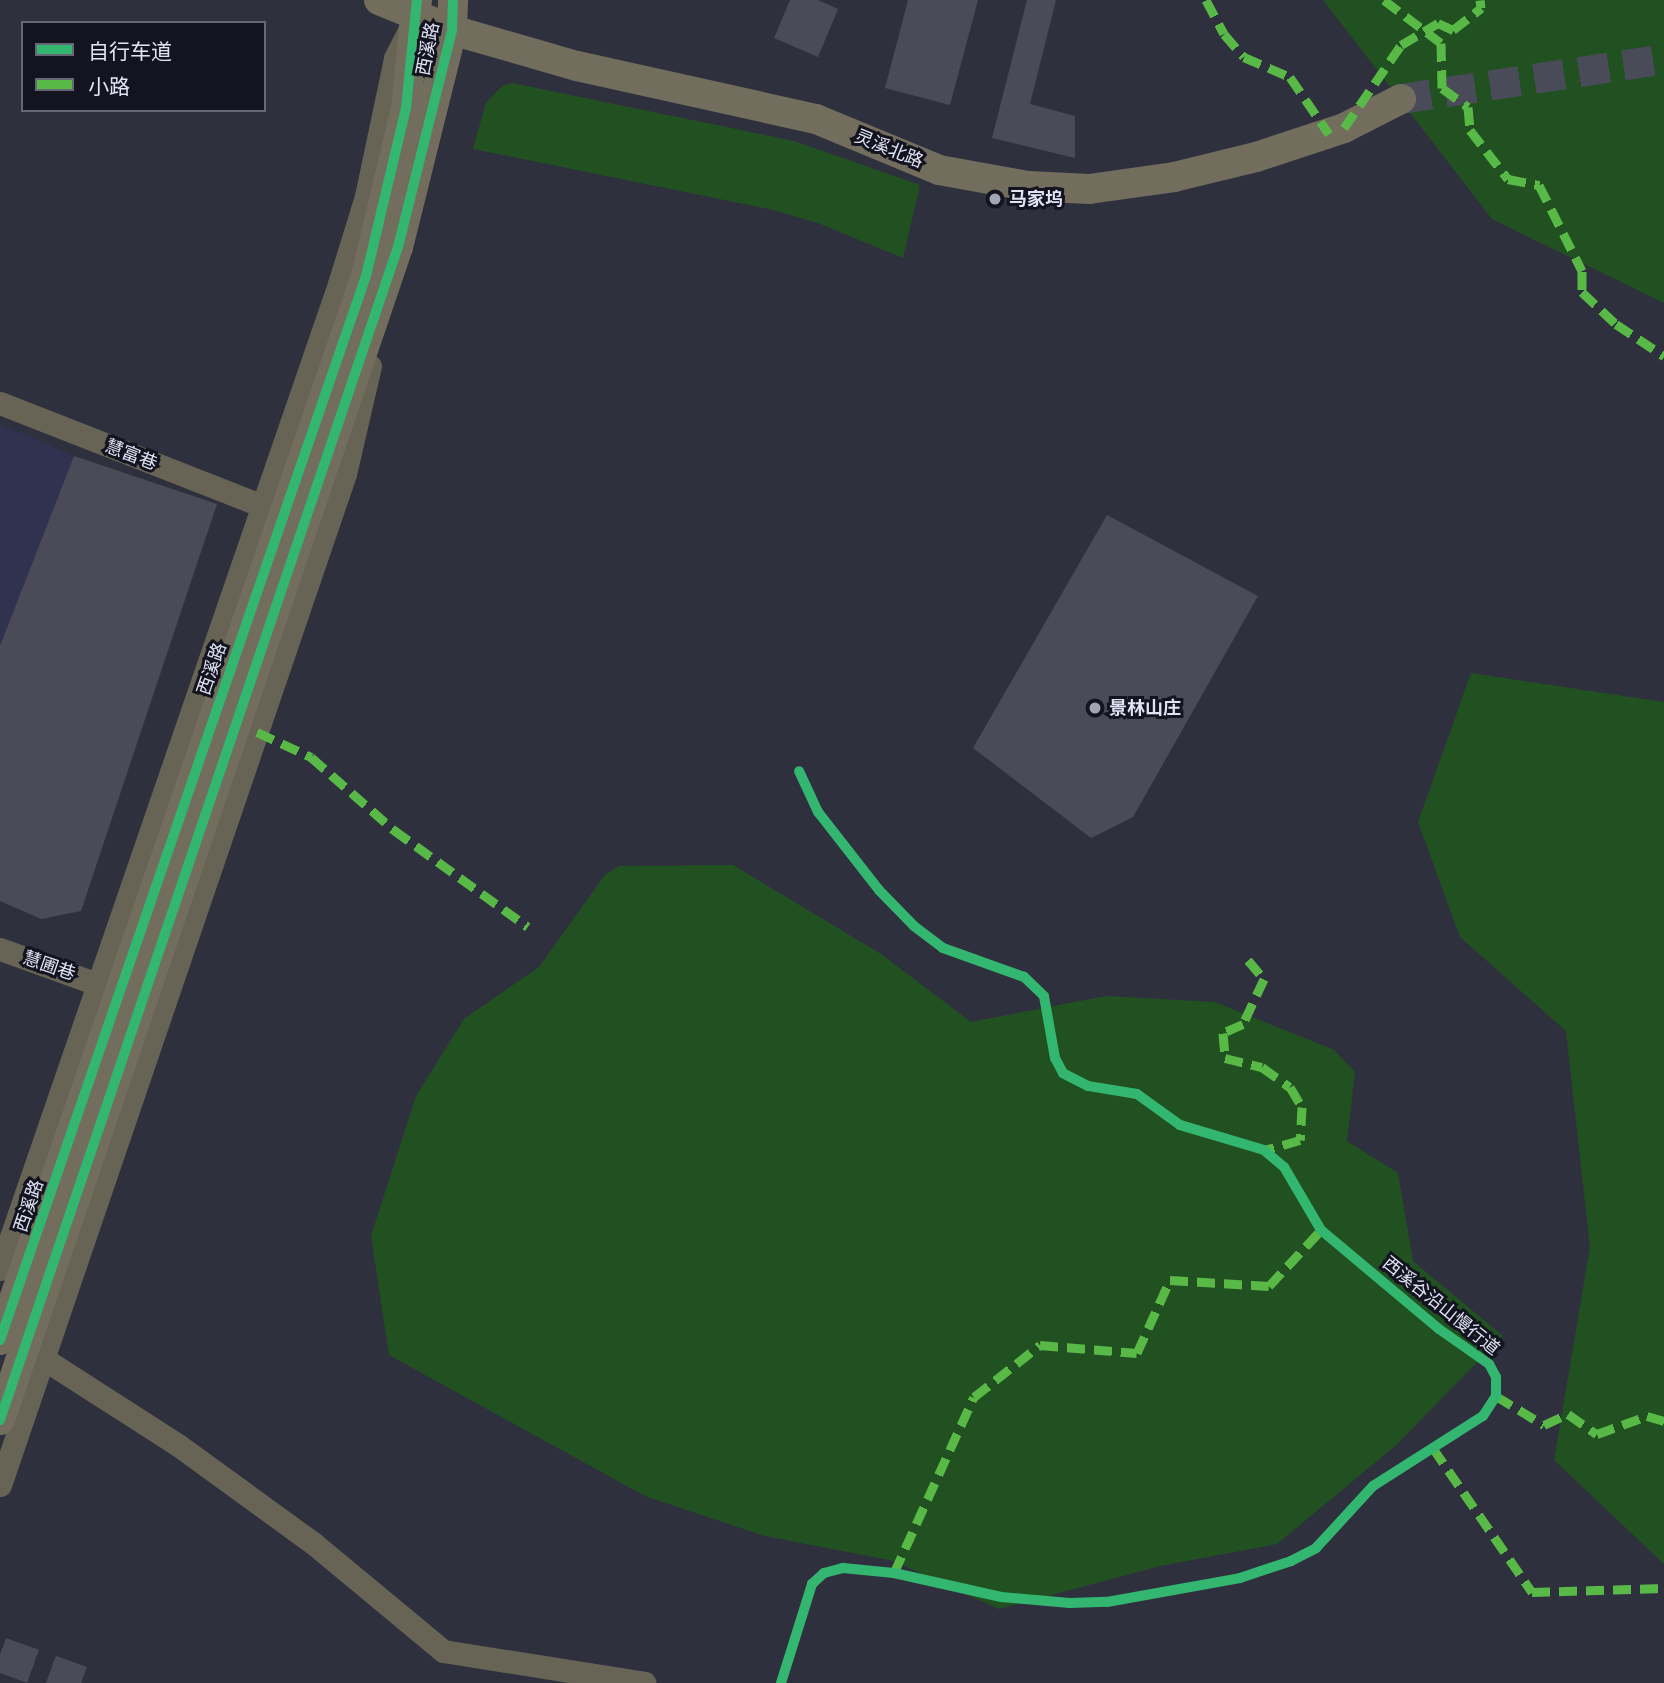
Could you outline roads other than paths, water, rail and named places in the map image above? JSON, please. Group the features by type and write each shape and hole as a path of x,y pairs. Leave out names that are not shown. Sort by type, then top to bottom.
{"main road":[{"name":"灵溪北路","path":"379,0 417,8 452,30 577,66 816,120 939,170 1028,186 1089,189 1174,177 1256,158 1343,128 1401,99"},
{"name":"西溪路","path":"0,1420 398,247 452,30 453,0"},
{"name":"西溪路","path":"0,1340 366,276 406,108 417,8"}],"street":[{"name":"西溪路","path":"0,1269 263,506 366,196 395,58 417,8"},
{"name":"西溪路","path":"0,1485 345,474 398,247"},
{"name":"慧富巷","path":"0,404 263,506"},
{"name":"慧圃巷","path":"0,949 97,984"},
{"path":"44,1359 178,1445 313,1543 443,1651 644,1683"}],"tunnel":[{"path":"1401,99 1664,59"},
{"path":"0,1654 81,1683"}],"place":[{"name":"马家坞","path":"995,199"},
{"name":"景林山庄","path":"1095,708"}]}
